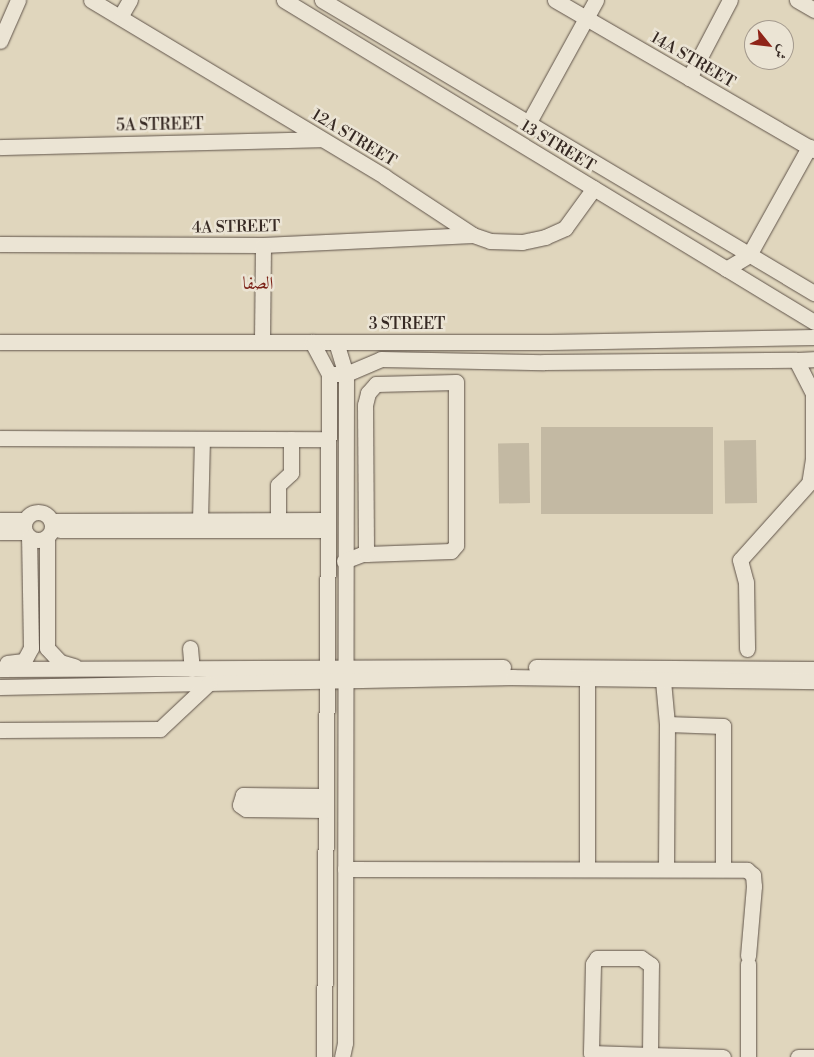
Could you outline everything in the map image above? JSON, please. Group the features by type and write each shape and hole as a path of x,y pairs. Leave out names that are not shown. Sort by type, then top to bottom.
{"street":[{"path":"0,41 18,0"},
{"name":"12A STREET","path":"91,0 321,138 473,235 490,241 522,242 545,237 565,228 594,188"},
{"path":"120,17 130,0"},
{"name":"13 STREET","path":"284,0 814,322"},
{"name":"13 STREET","path":"322,0 814,293"},
{"name":"14A STREET","path":"555,0 811,148"},
{"path":"528,122 596,0"},
{"path":"690,78 730,0"},
{"path":"796,0 814,10"},
{"name":"5A STREET","path":"0,147 321,138"},
{"path":"726,268 749,255 811,148"},
{"name":"4A STREET","path":"0,244 263,245 473,235"},
{"path":"262,341 263,245"},
{"name":"3 STREET","path":"0,342 672,340 814,337"},
{"path":"672,340 701,360"},
{"path":"312,342 329,374 324,673 324,1057"},
{"path":"336,342 346,374 344,562 345,1043 342,1057"},
{"path":"329,374 346,374 381,359 814,359"},
{"path":"747,650 746,582 740,560 809,483 814,416 813,394 796,360"},
{"path":"326,562 344,562 366,554 451,551 456,545 456,382 376,384 368,393 365,405 366,554"},
{"path":"0,438 328,439"},
{"path":"200,520 202,439"},
{"path":"278,520 278,485 291,473 291,439"},
{"path":"328,457 366,464"},
{"path":"0,663 24,661 29,656 31,552 26,530 35,512 41,512 49,529 47,648 60,662 83,669"},
{"path":"0,520 26,530 34,540 49,529 200,520 278,520 327,525"},
{"path":"49,529 327,525"},
{"path":"0,532 26,530"},
{"path":"190,648 192,669"},
{"path":"0,669 192,669 324,673 513,672 814,680"},
{"path":"513,672 587,678 814,669"},
{"path":"0,687 209,682 324,673"},
{"path":"665,675 667,724 666,865"},
{"path":"587,678 587,868"},
{"path":"0,730 160,730 209,682"},
{"path":"667,724 723,726 723,869"},
{"path":"345,869 587,868 666,865 747,870 753,875 748,960 748,1057"},
{"path":"650,1056 651,965 641,958 597,958 593,964 591,1053 631,1056 723,1057"},
{"path":"798,1057 814,1057"}],"shaded area":[{"path":"541,427 713,427 713,514 541,514"},
{"path":"756,440 757,503 725,504 724,441"},
{"path":"529,443 530,503 499,504 498,444"}],"district":[{"name":"الصفا","path":"258,284"}]}
